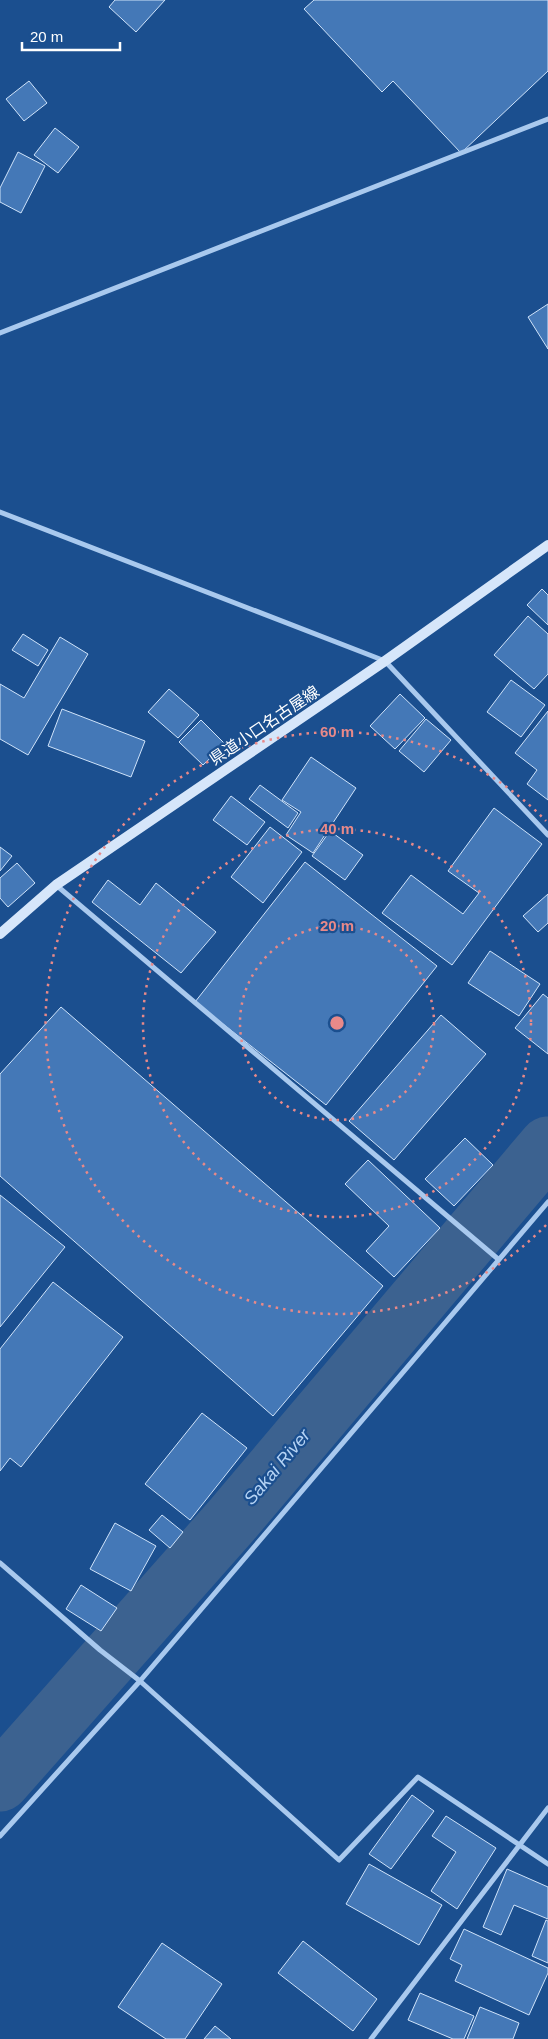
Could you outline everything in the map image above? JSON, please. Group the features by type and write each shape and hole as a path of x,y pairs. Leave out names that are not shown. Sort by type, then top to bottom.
{"main road":[{"name":"県道小口名古屋線","path":"0,934 56,886 384,661 548,545"}],"street":[{"path":"0,333 548,120"},
{"path":"0,512 384,661 548,835"},
{"path":"56,886 498,1259"},
{"path":"0,1836 140,1681 548,1202"},
{"path":"0,1563 100,1650 131,1676 140,1681 339,1860 418,1777 518,1846 548,1864"},
{"path":"371,2039 548,1808"}],"building":[{"path":"115,0 165,0 136,32 109,7"},
{"path":"314,0 548,0 548,71 461,153 393,81 382,92 304,9"},
{"path":"29,81 47,103 24,121 6,99"},
{"path":"55,128 79,147 58,173 34,155"},
{"path":"18,152 45,166 21,213 0,202 0,188"},
{"path":"548,304 548,349 528,317"},
{"path":"542,589 548,595 548,625 527,605"},
{"path":"528,616 548,634 548,674 534,689 494,655"},
{"path":"23,634 48,650 38,666 12,650"},
{"path":"60,637 88,654 28,755 0,739 0,684 24,698"},
{"path":"511,680 545,705 521,737 487,712"},
{"path":"169,689 199,715 178,738 148,712"},
{"path":"400,694 425,718 395,749 370,726"},
{"path":"62,709 145,741 131,777 48,746"},
{"path":"548,711 548,800 527,784 537,770 515,753"},
{"path":"426,719 451,740 424,772 399,751"},
{"path":"201,720 225,744 203,765 179,742"},
{"path":"311,757 356,788 313,853 286,835 301,812 282,800"},
{"path":"260,785 298,813 288,828 249,799"},
{"path":"231,796 265,822 247,845 213,820"},
{"path":"494,808 542,844 452,965 382,913 411,875 463,914 479,893 448,871"},
{"path":"270,827 302,852 263,903 231,877"},
{"path":"330,831 363,855 345,880 312,856"},
{"path":"0,847 12,856 0,871"},
{"path":"305,862 437,966 326,1105 195,1002"},
{"path":"17,863 35,883 8,907 0,898 0,878"},
{"path":"108,880 140,905 156,883 216,932 181,973 92,902"},
{"path":"548,894 548,923 538,932 523,916"},
{"path":"490,951 540,984 519,1016 468,983"},
{"path":"543,994 548,998 548,1054 515,1028"},
{"path":"61,1007 383,1286 273,1416 0,1176 0,1074"},
{"path":"441,1015 486,1054 394,1160 349,1121"},
{"path":"465,1138 493,1165 454,1206 425,1179"},
{"path":"368,1160 440,1228 394,1277 366,1251 389,1226 345,1184"},
{"path":"0,1195 65,1247 0,1327"},
{"path":"53,1282 123,1337 21,1467 10,1458 0,1471 0,1349"},
{"path":"202,1413 247,1448 190,1520 145,1484"},
{"path":"162,1515 183,1532 170,1548 149,1530"},
{"path":"115,1523 156,1546 131,1591 90,1569"},
{"path":"81,1585 117,1608 101,1631 66,1609"},
{"path":"412,1795 434,1811 391,1869 369,1854"},
{"path":"446,1816 496,1848 457,1909 431,1891 456,1852 432,1836"},
{"path":"369,1864 442,1905 419,1945 346,1904"},
{"path":"507,1869 548,1887 548,1919 514,1905 501,1935 483,1927"},
{"path":"546,1920 548,1921 548,1963 532,1956"},
{"path":"464,1929 548,1968 548,1973 529,2015 455,1981 462,1965 450,1959"},
{"path":"303,1941 377,1999 353,2031 278,1973"},
{"path":"162,1943 222,1984 185,2039 166,2039 118,2007"},
{"path":"420,1993 474,2016 464,2039 453,2039 408,2020"},
{"path":"480,2007 519,2023 513,2039 467,2039"},
{"path":"215,2026 231,2039 204,2039"}],"waterway":[{"name":"Sakai River","path":"0,1782 231,1521 548,1146"}]}
